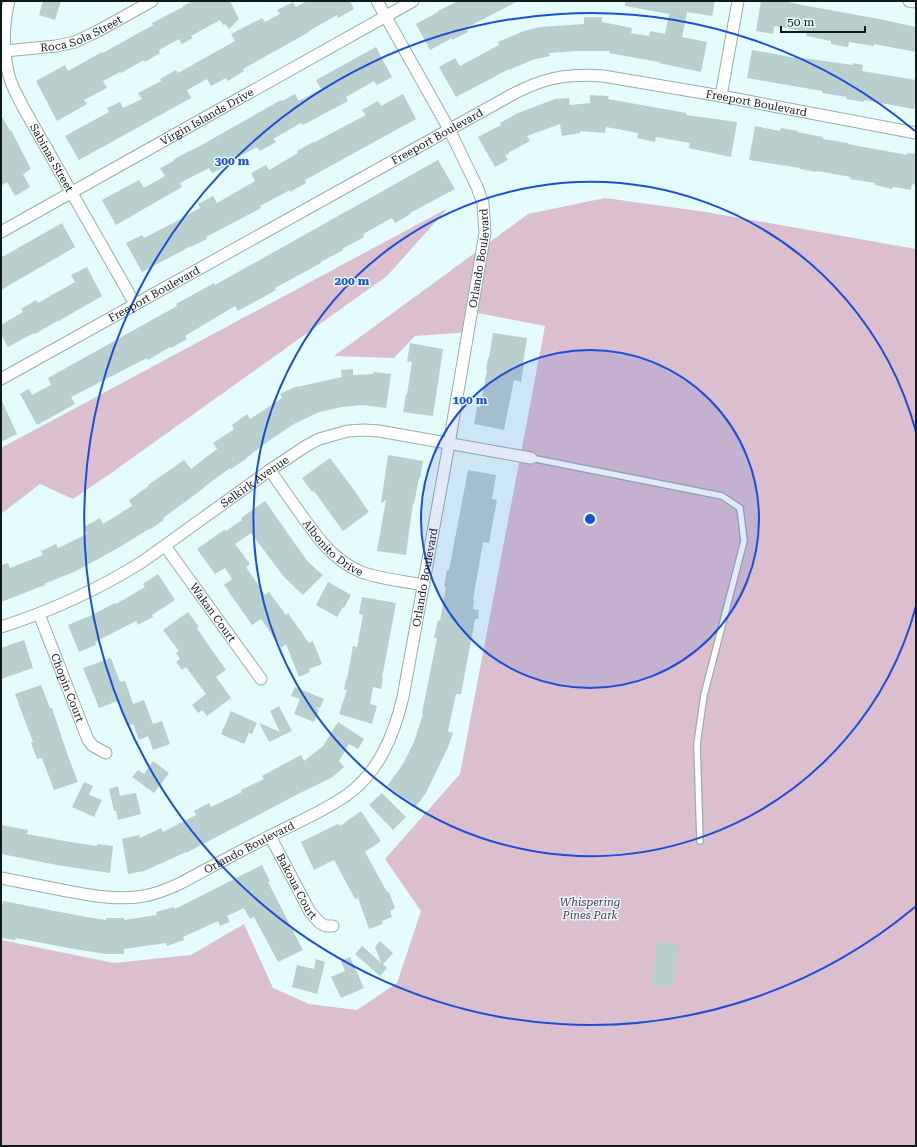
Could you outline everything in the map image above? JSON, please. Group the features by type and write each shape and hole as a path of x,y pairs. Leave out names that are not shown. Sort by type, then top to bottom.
{"street":[{"name":"Sabinas Street","path":"10,1 5,20 5,50 9,76 18,98 135,304"},
{"name":"Roca Sola Street","path":"5,50 56,46 75,42 152,1"},
{"name":"Orlando Boulevard","path":"1,878 70,892 107,897 123,898 146,896 166,890 346,796 375,766 393,733 400,712 450,444 485,233 483,203 477,186 449,129 377,1"},
{"name":"Virgin Islands Drive","path":"1,232 413,1"},
{"path":"721,96 738,1"},
{"path":"909,1 916,2"},
{"name":"Freeport Boulevard","path":"1,379 510,95 544,80 573,76 603,76 721,96 916,133"},
{"name":"Selkirk Avenue","path":"1,627 66,603 101,586 142,562 270,470 319,439 348,430 379,430 531,458"},
{"name":"Albonito Drive","path":"270,470 317,537 331,553 340,560 361,572 374,576 424,585"},
{"name":"Wakan Court","path":"165,546 261,679"},
{"name":"Chopin Court","path":"39,614 88,740 93,746 106,753"},
{"name":"Bakoua Court","path":"270,836 310,912 320,923 326,926 333,926"}],"lane":[{"path":"531,458 722,496 740,508 744,541 718,636 704,695 697,744 700,841"}],"green space":[{"name":"Whispering Pines Park","path":"605,198 706,212 916,249 916,1146 1,1146 1,940 114,963 191,955 244,924 273,988 309,1004 357,1010 397,983 421,911 385,859 460,774 545,326 473,312 471,332 415,336 394,358 334,356 528,214"},
{"path":"448,208 387,276 114,471 73,499 40,484 1,514 1,448"}],"building":[{"path":"43,1 61,1 55,20 39,15"},
{"path":"192,1 230,1 239,19 229,29 225,24 223,25 220,20 191,36 193,38 182,44 179,39 159,50 160,53 145,62 144,60 103,81 107,88 84,100 87,104 57,121 36,81 65,65 68,71 153,25 152,23"},
{"path":"307,1 350,1 354,9 338,18 337,15 309,31 243,69 244,71 228,81 226,78 211,86 207,79 187,90 191,98 79,160 65,136 109,112 107,108 120,102 123,108 142,99 138,93 161,81 160,79 176,70 178,73 235,41 231,34 262,18 265,22 280,14 277,10 293,2 296,7"},
{"path":"458,1 518,1 466,28 468,32 452,40 452,38 430,50 416,24"},
{"path":"625,1 715,1 712,16 687,12 682,37 707,42 701,72 659,62 609,53 610,51 549,53 550,56 532,60 509,69 456,97 439,67 455,58 460,66 499,45 498,42 524,31 540,27 584,24 584,17 602,17 602,22 632,28 631,33 649,36 650,31 665,34 669,14 625,6"},
{"path":"761,1 784,1 916,27 916,52 874,44 874,46 849,42 848,47 831,44 831,41 806,36 807,32 774,26 773,34 756,31"},
{"path":"376,47 392,77 377,85 374,81 346,97 348,101 303,125 301,123 273,139 276,142 260,151 257,147 212,173 209,168 180,183 182,187 116,225 102,200 139,180 144,188 165,176 160,168 174,161 173,160 281,100 282,101 295,94 299,101 321,89 316,80"},
{"path":"752,50 802,59 853,65 853,63 863,65 862,71 916,80 916,100 914,109 864,100 864,102 846,99 847,97 822,93 822,91 747,78"},
{"path":"403,94 416,119 305,180 306,183 260,206 261,208 206,237 207,239 142,272 126,243 142,235 144,238 177,221 200,208 198,204 213,196 217,203 255,181 251,173 266,165 269,170 298,153 297,151 366,115 362,110 378,101 381,106"},
{"path":"590,95 609,96 608,99 686,113 686,115 737,122 731,157 689,148 690,143 656,137 655,142 637,138 638,133 606,127 605,133 580,131 580,133 562,136 560,124 527,136 530,141 505,155 508,160 495,167 478,137 501,125 500,123 518,113 555,99 569,98 570,105 590,103"},
{"path":"1,115 10,131 11,130 31,169 23,174 30,187 15,196 7,182 1,186"},
{"path":"755,126 780,131 781,128 798,131 797,132 823,137 823,139 907,155 907,153 916,154 916,185 912,184 911,190 893,187 892,189 875,185 875,183 850,179 851,177 749,160"},
{"path":"438,160 455,189 410,213 411,214 395,223 392,218 363,234 364,237 275,288 276,290 238,311 235,306 185,336 187,339 171,348 170,347 148,360 147,358 71,397 75,404 37,425 20,394 29,389 32,395 51,385 48,378 177,306 176,304 214,283 215,285"},
{"path":"62,223 75,247 1,290 1,256 4,256"},
{"path":"87,267 102,296 35,334 34,333 8,347 1,334 1,325 23,312 21,309 36,300 38,303 75,282 71,275"},
{"path":"493,333 527,338 521,382 514,380 504,430 474,424 477,407 480,407"},
{"path":"410,343 443,349 433,416 403,412 412,362 407,361"},
{"path":"353,369 353,375 373,374 374,372 391,374 386,408 363,405 342,407 319,412 294,424 204,487 163,518 164,520 149,530 76,571 1,602 1,565 8,563 10,568 43,555 41,551 56,544 58,548 87,534 84,527 100,518 103,524 132,506 129,500 184,460 191,469 217,449 213,443 234,429 232,425 247,414 250,419 282,398 280,394 297,386 342,377 341,370"},
{"path":"1,399 17,434 1,442"},
{"path":"388,455 423,461 414,504 413,503 406,555 377,551 386,500 381,503"},
{"path":"330,458 369,512 343,531 314,491 312,492 302,478"},
{"path":"468,470 496,475 492,499 497,500 489,543 483,542 473,600 473,609 479,610 478,619 475,619 461,694 456,694 448,731 453,733 426,793 416,806 387,786 403,764 414,742 423,714 437,638 434,638 438,620 440,621 446,587 444,587 447,570 449,570"},
{"path":"265,501 308,562 323,575 303,595 284,577 251,533 235,544 250,564 246,567 265,595 269,592 286,615 288,613 309,643 313,641 322,664 309,669 310,672 299,677 286,644 281,648 261,619 252,625 224,585 232,579 225,568 215,574 197,549 224,530 226,531 242,520 241,518"},
{"path":"158,574 175,600 152,615 153,617 138,625 136,621 95,642 96,645 79,652 68,625 115,603 116,604 145,587 143,584"},
{"path":"328,582 351,595 337,617 316,605"},
{"path":"362,597 396,603 381,689 373,687 370,704 377,706 372,724 339,714 347,690 344,689 353,646 357,647 363,615 359,614"},
{"path":"188,612 199,627 197,628 226,670 216,677 231,698 207,716 202,710 198,713 192,705 206,694 186,667 182,670 176,662 180,659 176,653 179,651 163,630"},
{"path":"24,640 33,668 1,679 1,648"},
{"path":"111,658 120,682 125,681 133,704 144,700 153,724 162,721 170,744 153,750 148,736 139,740 133,724 127,726 118,701 99,708 83,668"},
{"path":"41,685 50,708 52,708 78,782 54,790 42,758 37,759 31,743 33,742 15,694"},
{"path":"295,687 324,699 320,708 315,707 319,710 314,722 294,714 300,699 291,696"},
{"path":"279,706 292,731 269,742 259,723 280,732 270,711"},
{"path":"231,711 257,723 252,734 249,733 244,744 221,734"},
{"path":"338,722 364,739 358,749 349,744 339,761 344,767 331,778 186,853 144,871 128,874 122,839 139,835 140,838 161,828 163,832 196,815 194,811 209,803 211,807 242,792 241,790 264,779 262,776 301,755 304,761 323,746"},
{"path":"153,761 169,773 154,793 132,777 138,770 144,774"},
{"path":"84,782 93,786 89,795 102,800 94,817 72,807"},
{"path":"118,786 120,796 136,793 141,814 118,820 116,811 114,811 109,789"},
{"path":"382,793 406,817 393,830 369,805"},
{"path":"361,811 381,841 365,852 387,892 389,892 395,908 390,911 392,917 382,921 383,924 369,929 358,898 355,899 334,860 314,870 301,842 338,824 340,826"},
{"path":"1,825 28,830 27,834 97,846 97,844 113,846 110,873 57,865 1,854"},
{"path":"262,865 270,881 268,882 303,950 278,962 254,917 250,919 244,908 227,916 230,922 220,926 218,921 183,937 184,940 167,946 166,943 124,949 124,954 105,954 16,938 15,940 1,938 1,914 3,901 86,917 106,920 106,918 124,918 124,920 157,915 156,912 174,907 175,909"},
{"path":"380,941 393,953 383,964 387,968 380,976 355,954 362,946 381,963 375,947"},
{"path":"658,941 679,945 672,988 651,985"},
{"path":"350,957 364,988 341,998 331,977 345,971 341,961"},
{"path":"316,959 325,962 317,994 292,987 297,965 314,969"}]}
